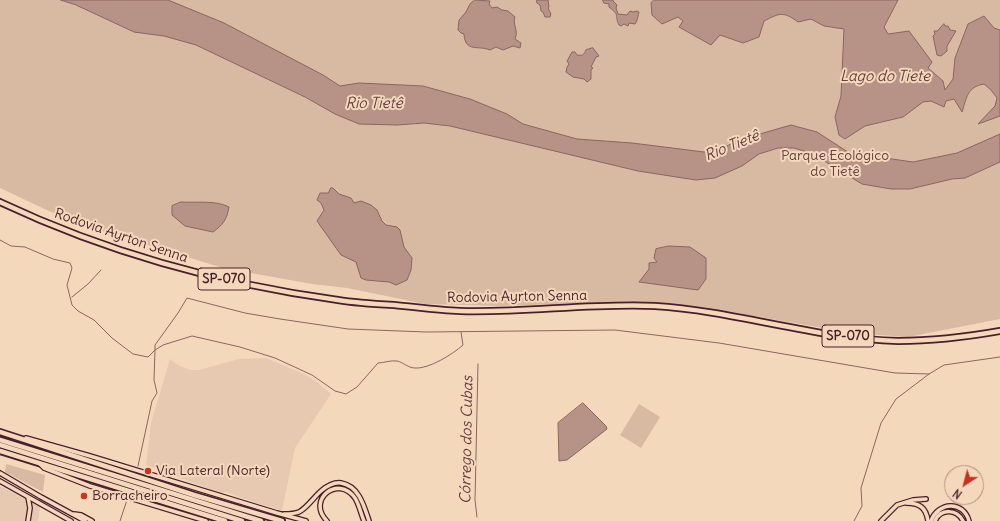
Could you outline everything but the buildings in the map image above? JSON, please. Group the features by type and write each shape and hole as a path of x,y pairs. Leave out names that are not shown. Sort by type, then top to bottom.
{"highway":[{"name":"Rodovia Ayrton Senna","path":"0,202 47,223 156,261 214,277 276,291 340,301 458,311 616,305 656,306 696,311 824,333 897,341 934,340 1000,331"},
{"path":"0,432 194,495 282,521"},
{"path":"0,440 261,521"},
{"path":"0,445 242,521"},
{"path":"0,451 225,521"}],"main road":[{"path":"0,432 90,456 306,521"},
{"path":"37,462 44,468 85,484 206,521"},
{"path":"0,473 85,521"},
{"path":"0,481 71,521 73,514"},
{"path":"277,513 292,514 300,512 322,490 332,484 344,484 352,488 357,493 369,521"},
{"path":"326,521 320,508 321,501 326,492 336,488 350,492 356,499 364,521"},
{"path":"26,496 30,491 28,489"},
{"path":"26,496 30,508 28,521"},
{"path":"881,521 894,507 901,503 926,499 923,501 921,506"},
{"path":"30,508 36,501"},
{"path":"901,503 917,504 921,506 928,521"},
{"path":"931,521 937,510 949,506 960,509 965,513 969,521"},
{"path":"935,521 941,514 950,511 958,514 963,521"},
{"path":"73,514 79,514 92,521"}],"shaded area":[{"path":"266,358 304,374 317,382 331,394 295,448 282,510 256,503 226,492 220,493 146,465 151,423 170,359 178,365 190,370 199,370 239,359"},
{"path":"0,486 40,507 38,521 0,521"}],"green space":[{"name":"Parque Ecológico do Tietê","path":"0,0 1000,0 1000,319 908,337 852,333 719,310 629,302 499,306 425,304 347,288 312,284 223,268 102,231 51,212 0,188"},
{"path":"639,404 660,417 641,448 620,435"},
{"path":"6,464 45,475 43,492 5,472"}],"water":[{"name":"Rio Tietê","path":"61,0 168,0 224,23 323,75 340,86 359,83 423,86 470,99 507,114 523,124 577,139 632,143 704,152 723,148 739,140 791,125 817,132 854,156 878,157 913,162 957,153 1000,134 1000,162 965,178 952,179 910,189 891,189 862,184 813,154 794,148 778,148 759,154 742,166 715,178 696,180 638,171 450,126 424,123 397,125 359,124 335,114 305,97 196,45 164,36 134,32 76,5"},
{"path":"475,0 490,1 489,4 492,8 497,7 508,11 515,17 515,39 521,43 520,48 513,46 503,50 496,47 490,50 473,47 467,44 464,34 458,30 459,20 466,12 470,4"},
{"path":"537,0 548,0 548,8 551,14 550,17 545,17 541,11 540,5 537,3"},
{"path":"603,0 613,0 617,5 616,8 618,14 627,15 630,11 639,12 635,24 629,23 628,26 624,24 621,26 619,25 616,14 609,7 609,4 604,3"},
{"name":"Lago do Tiete","path":"654,0 898,0 884,27 888,34 909,31 932,62 928,68 943,81 945,90 953,79 955,58 968,24 984,16 994,28 1000,30 1000,116 978,124 995,106 997,98 984,84 978,85 971,90 968,94 962,112 954,99 946,101 944,107 931,101 923,102 903,117 865,126 845,139 839,135 835,117 841,96 844,29 824,26 811,19 798,22 789,16 781,14 764,21 759,37 743,43 720,35 711,45 679,27 683,21 678,17 662,24 652,15 651,3"},
{"path":"944,24 945,26 948,26 950,30 956,31 947,46 947,51 941,56 937,55 933,36 935,34 934,31 937,31"},
{"path":"593,48 599,56 596,57 591,67 593,68 591,70 591,79 587,82 584,79 573,77 566,72 569,64 567,61 572,52 575,52 577,55 582,55 586,50"},
{"path":"331,188 339,194 351,198 354,203 361,201 371,205 377,210 382,221 386,225 397,227 400,230 404,247 412,258 411,270 407,280 396,285 389,282 366,280 361,278 356,262 341,255 317,221 324,210 321,203 317,200 320,193 328,193"},
{"path":"181,202 218,203 229,207 224,221 213,232 185,226 172,215 172,206"},
{"path":"669,246 690,247 706,258 706,279 698,290 639,282 649,269 649,263 657,262 654,258 656,249"},
{"path":"583,403 606,426 607,429 567,460 559,461 558,423"}],"waterway":[{"path":"0,240 11,246 25,247 53,259 70,263 72,268 67,285 72,305 78,311 94,320 112,338 133,354 148,357 155,350 155,345 187,298 245,313 348,329 426,332 615,330 719,343 895,373 929,374"},
{"path":"72,297 88,284 101,270"},
{"path":"138,466 152,401 157,393 154,380 155,350 163,345 192,336 240,347 275,358 312,375 335,391 346,394 357,387 378,363 397,361 415,368 421,368 434,364 453,353 463,345 461,332"},
{"path":"854,521 862,506 861,488 881,423 896,399 929,374 944,365 1000,357"},
{"name":"Córrego dos Cubas","path":"477,517 475,500 478,364"},
{"path":"120,521 127,500"}],"place":[{"name":"Via Lateral (Norte)","path":"148,471"},
{"name":"Borracheiro","path":"84,496"}]}
